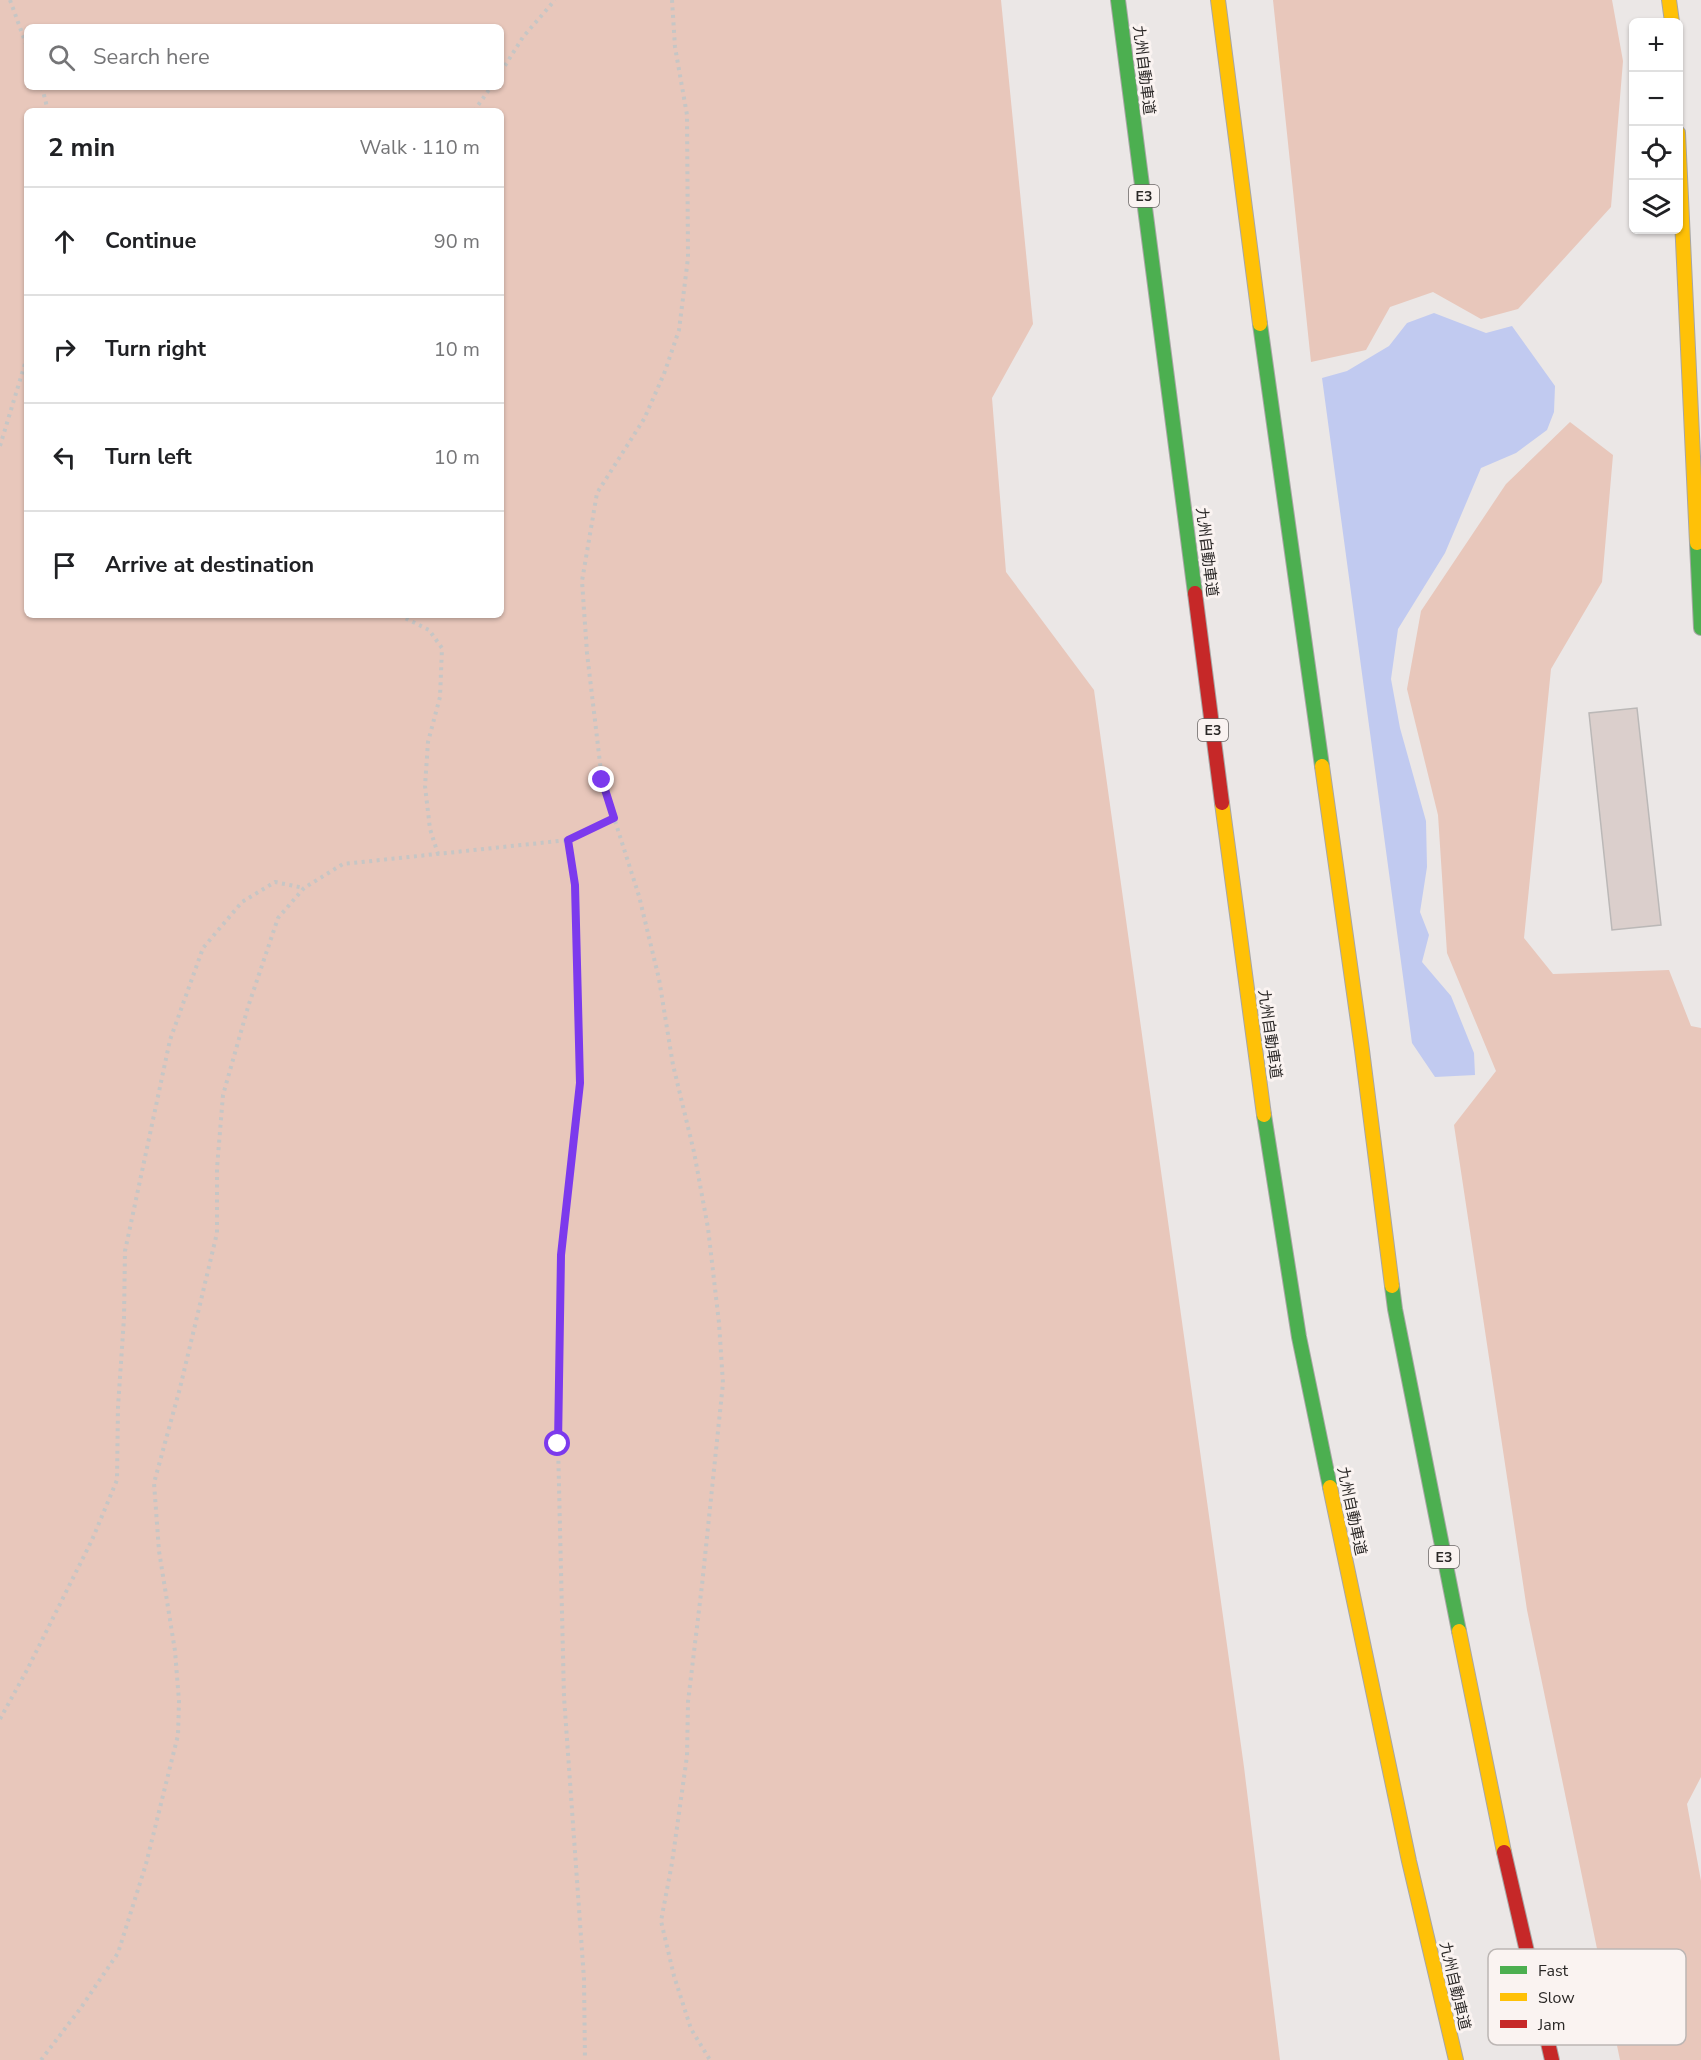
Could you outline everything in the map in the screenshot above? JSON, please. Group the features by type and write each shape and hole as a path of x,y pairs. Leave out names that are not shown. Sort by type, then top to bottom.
{"main road":[{"name":"九州自動車道","path":"1118,0 1257,1068 1299,1337 1409,1861 1456,2060"},
{"name":"E3","path":"1218,0 1267,378 1362,1050 1395,1309 1498,1826 1526,1949"},
{"path":"1669,0 1671,18"},
{"path":"1680,180 1701,628"},
{"name":"E3","path":"1549,2045 1552,2060"}],"path":[{"path":"9,0 24,39"},
{"path":"504,67 523,37 555,0"},
{"path":"672,0 675,47 687,116 688,258 679,330 664,374 644,419 597,493 582,580 586,652 602,780 639,896 660,980 673,1065 694,1152 708,1228 719,1323 723,1383 688,1702 687,1756 672,1863 661,1921 674,1977 691,2029 710,2060"},
{"path":"43,90 47,108"},
{"path":"476,108 489,90"},
{"path":"0,446 24,367"},
{"path":"405,618 429,630 442,648 440,697 428,742 426,786 430,829 438,854"},
{"path":"40,2060 80,2009 118,1953 146,1864 178,1735 179,1701 175,1651 159,1551 154,1483 189,1355 217,1233 217,1168 223,1095 248,1007 278,918 304,888 343,864 568,840 614,818"},
{"path":"568,840 575,885 580,1083 561,1255 558,1444 564,1697 584,1979 585,2060"},
{"path":"0,1719 92,1540 117,1480 125,1251 170,1040 203,948 242,902 275,882 304,888"}],"shaded area":[{"path":"0,0 1001,0 1033,324 992,398 1006,572 1094,690 1244,1767 1280,2060 0,2060"},
{"path":"1273,0 1612,0 1623,61 1611,207 1518,309 1481,319 1433,292 1390,307 1366,350 1311,362"},
{"path":"1570,422 1613,455 1602,582 1551,669 1524,938 1553,974 1669,970 1691,1026 1701,1028 1701,1777 1687,1804 1701,1881 1701,2060 1620,2060 1617,2045 1686,2045 1686,1949 1597,1949 1527,1610 1454,1125 1496,1071 1447,953 1438,815 1407,689 1421,611 1506,484"}],"water":[{"path":"1434,313 1486,333 1512,326 1555,386 1554,412 1547,430 1516,453 1481,468 1445,553 1398,629 1391,679 1400,728 1426,821 1427,867 1420,912 1429,935 1422,962 1451,996 1474,1053 1475,1075 1435,1077 1412,1043 1322,378 1347,371 1389,346 1407,323"}],"building":[{"path":"1637,708 1661,925 1612,930 1589,713"}],"traffic: fast":[{"path":"1118,0 1195,593"},
{"path":"1260,324 1322,766"},
{"path":"1697,543 1701,628"},
{"path":"1264,1115 1299,1337 1330,1487"},
{"path":"1392,1286 1459,1631"}],"traffic: slow":[{"path":"1218,0 1260,324"},
{"path":"1669,0 1671,18"},
{"path":"1680,180 1697,543"},
{"path":"1322,766 1392,1286"},
{"path":"1222,803 1264,1115"},
{"path":"1330,1487 1409,1861 1456,2060"},
{"path":"1459,1631 1504,1852"}],"traffic: jam":[{"path":"1195,593 1222,803"},
{"path":"1504,1852 1526,1949"},
{"path":"1549,2045 1552,2060"}],"route":[{"path":"558,1444 561,1255 580,1083 575,885 568,840 614,818 602,780"}]}
